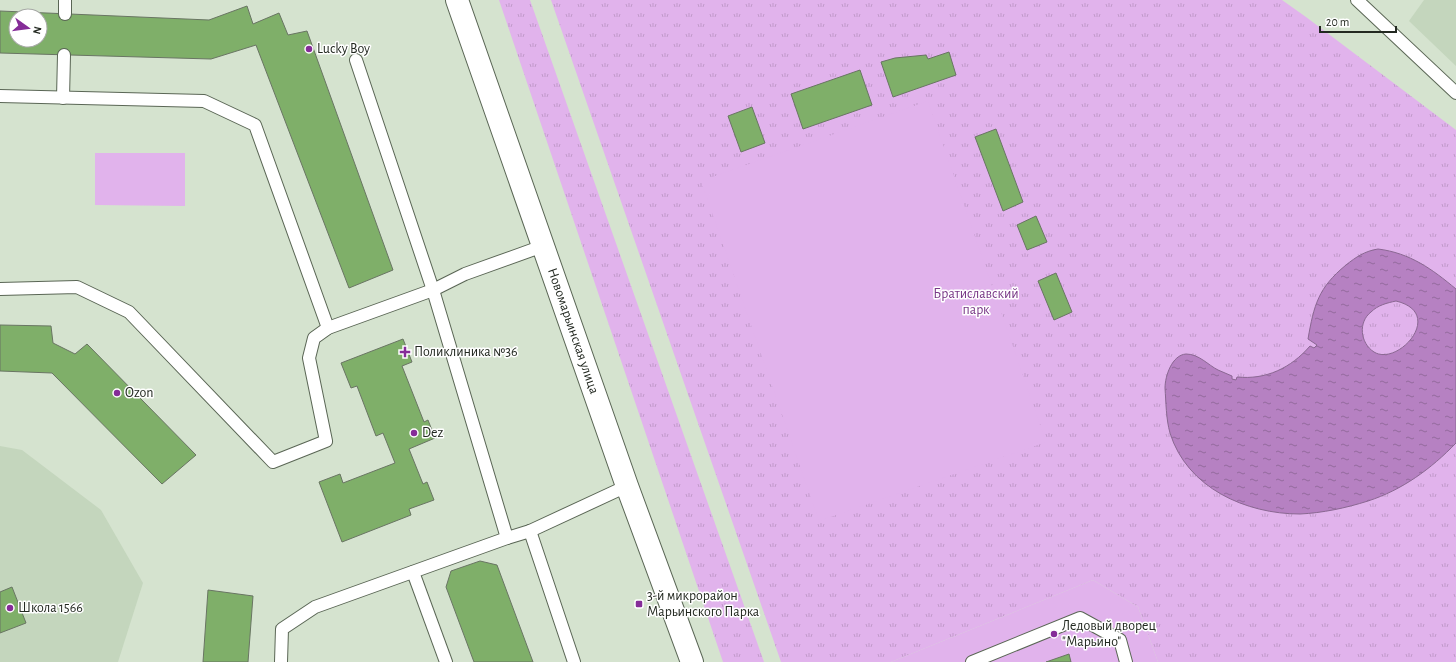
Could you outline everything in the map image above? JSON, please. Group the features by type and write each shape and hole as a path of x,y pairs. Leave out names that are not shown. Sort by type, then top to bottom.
{"street":[{"name":"Новомарьинская улица","path":"457,0 627,486 692,662"}],"lane":[{"path":"65,0 65,14"},
{"path":"1357,0 1456,93"},
{"path":"63,98 64,55"},
{"path":"356,60 433,290 507,538"},
{"path":"0,96 204,101 255,125 328,328"},
{"path":"0,289 77,287 129,312 273,462 326,440 309,358 314,338 328,328 433,290 465,274 543,246"},
{"path":"281,662 282,629 315,607 530,531 627,486"},
{"path":"530,531 574,662"},
{"path":"413,572 446,662"},
{"path":"972,662 1080,618 1120,640 1126,662"}],"shaded area":[{"path":"1424,0 1456,0 1456,66 1409,21"},
{"path":"0,446 22,450 101,510 143,583 118,662 0,662"}],"green space":[{"path":"499,0 530,0 764,662 723,662"},
{"name":"Братиславский парк","path":"551,0 1282,0 1306,17 1456,130 1456,662 1158,662 1138,607 1093,580 891,662 781,662"},
{"path":"928,101 1046,442 819,521 701,181"},
{"path":"95,153 185,153 185,206 95,205"},
{"name":"Ледовый дворец \"Марьино\"","path":"1093,580 1138,607 1158,662 891,662"}],"water":[{"path":"1378,249 1390,251 1410,258 1438,275 1456,289 1456,443 1426,470 1393,491 1368,501 1325,511 1300,514 1280,513 1259,509 1240,503 1221,494 1204,483 1190,469 1178,452 1170,433 1165,388 1166,378 1173,362 1181,355 1191,354 1218,370 1232,376 1232,379 1236,380 1237,377 1258,377 1268,374 1277,371 1295,361 1310,346 1314,348 1317,345 1308,339 1310,327 1315,307 1329,281 1353,259","holes":["1396,301 1410,307 1417,316 1417,326 1413,337 1405,346 1395,352 1384,355 1374,352 1369,348 1363,338 1362,332 1364,321 1367,316 1380,306"]}],"building":[{"path":"247,6 253,24 279,13 288,35 307,31 393,270 349,288 256,45 211,59 0,53 0,11 8,11 8,48 48,48 48,13 209,20"},
{"path":"949,52 956,75 893,97 881,62 895,58 926,55 928,59"},
{"path":"860,70 872,105 803,129 791,94"},
{"path":"752,107 765,143 741,152 728,116"},
{"path":"996,129 1023,202 1003,211 975,137"},
{"path":"1036,216 1047,242 1027,250 1017,225"},
{"path":"1056,273 1072,312 1054,320 1038,281"},
{"path":"0,325 51,326 53,343 75,354 87,344 196,455 162,484 52,373 0,371"},
{"path":"403,339 412,362 402,366 424,422 428,420 435,438 409,449 423,484 427,482 434,500 409,509 411,515 342,542 319,482 340,474 343,483 395,463 383,433 376,436 357,386 351,388 341,363"},
{"path":"480,561 497,565 533,662 474,662 446,587 451,571"},
{"name":"Школа 1566","path":"12,587 26,623 0,633 0,592"},
{"path":"208,590 253,596 248,662 203,662"},
{"path":"1069,654 1071,662 1046,662"}],"place":[{"name":"Lucky Boy","path":"309,49"},
{"name":"Поликлиника №36","path":"405,352"},
{"name":"Ozon","path":"117,393"},
{"name":"Dez","path":"414,433"},
{"name":"3-й микрорайон Марьинского Парка","path":"639,604"},
{"name":"Школа 1566","path":"10,608"},
{"name":"Ледовый дворец \"Марьино\"","path":"1054,634"}]}
